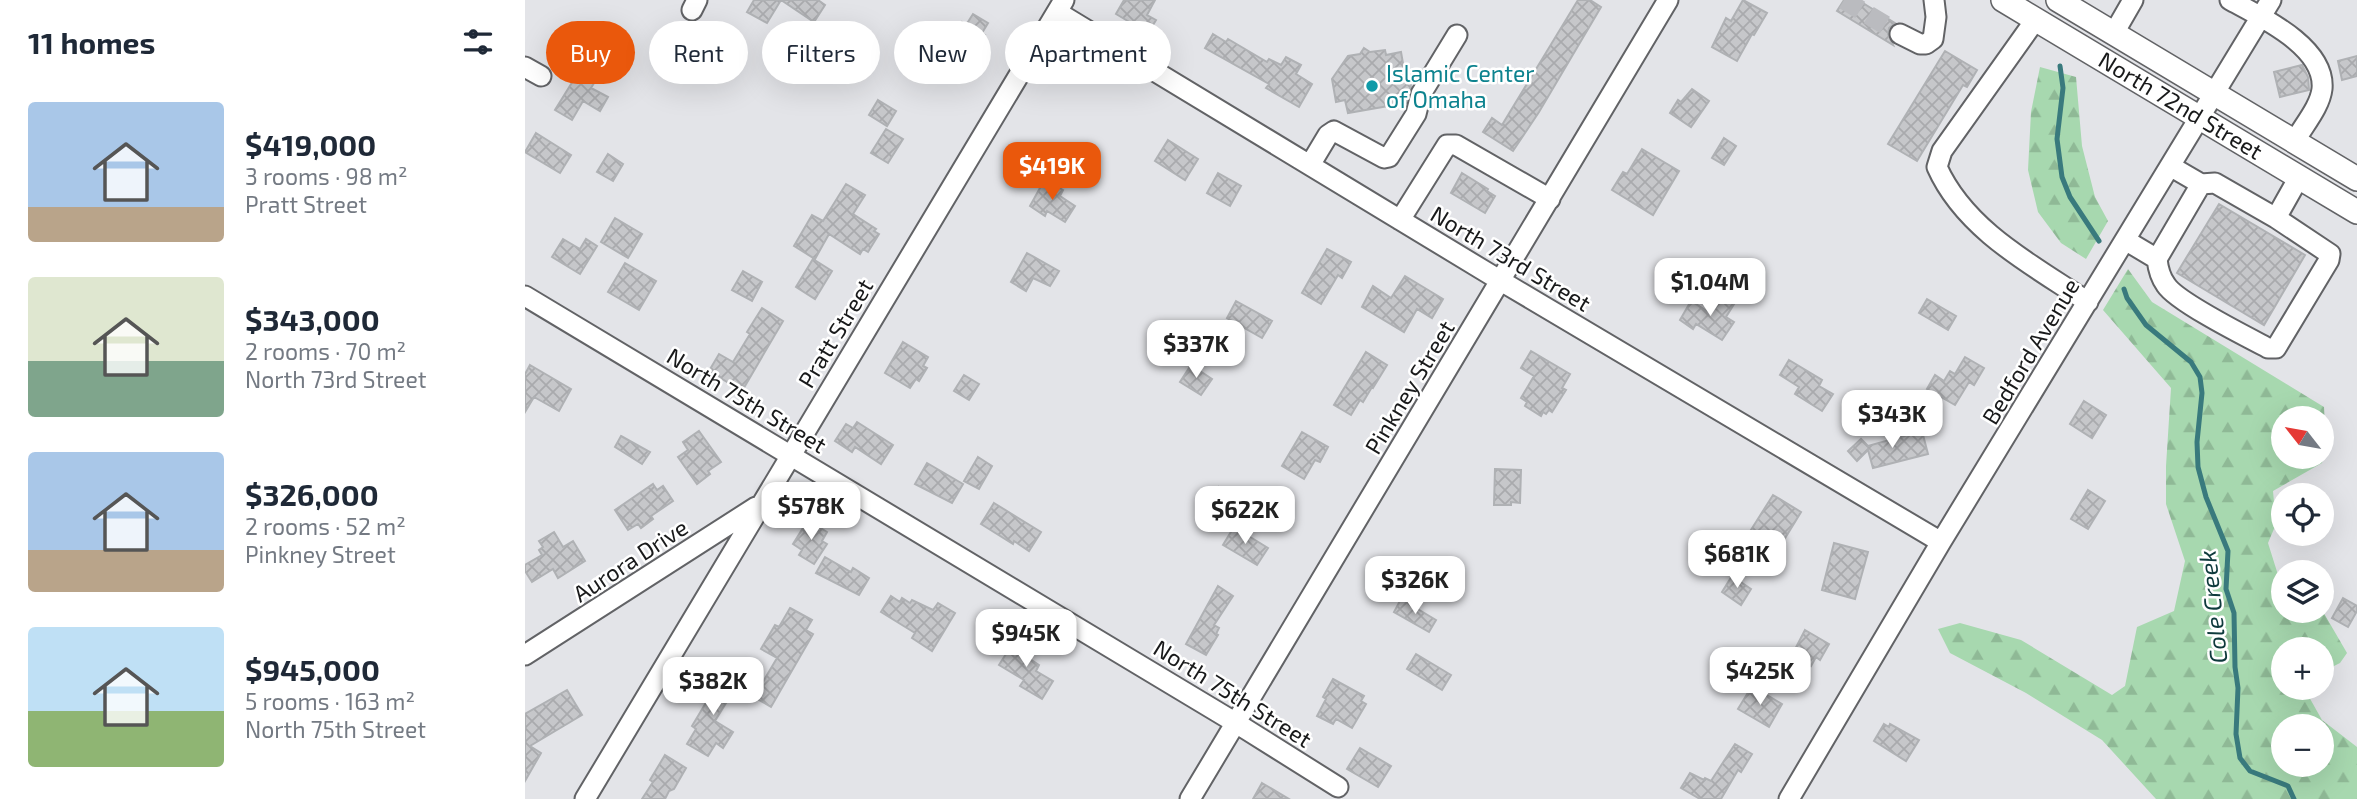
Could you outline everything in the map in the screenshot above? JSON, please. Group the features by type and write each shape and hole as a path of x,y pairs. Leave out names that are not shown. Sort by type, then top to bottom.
{"main road":[{"name":"North 72nd Street","path":"2003,0 2357,212"},
{"name":"North 72nd Street","path":"2058,0 2357,178"}],"street":[{"name":"Pinkney Street","path":"1190,799 1668,0"},
{"path":"1900,34 1920,44 1926,44 1933,39 1936,17 1934,0"},
{"path":"2114,33 2133,0"},
{"path":"2230,0 2306,49 2314,60 2322,78 2322,90 2319,101 2295,141"},
{"name":"Bedford Avenue","path":"1789,799 1941,542 2271,0"},
{"name":"North 73rd Street","path":"1060,6 1400,220 1941,542"},
{"name":"Pratt Street","path":"585,799 1060,6"},
{"path":"2036,19 1942,151 1937,167 1945,187 1972,219 2021,258 2088,302"},
{"path":"1310,165 1328,135 1334,131 1384,158 1389,157 1416,114 1421,94 1457,35"},
{"path":"1400,220 1447,145 1456,145 1549,199"},
{"path":"2170,166 2201,184 2215,183 2276,218 2330,254 2329,260 2276,348 2268,348 2203,312 2167,287 2159,271 2157,259 2201,184"},
{"path":"2276,218 2299,177"},
{"path":"2125,240 2157,259"},
{"name":"North 75th Street","path":"525,296 1338,787"},
{"name":"Aurora Drive","path":"525,655 760,505"}],"green space":[{"path":"2040,67 2076,77 2082,146 2095,197 2108,221 2086,259 2061,243 2038,212 2028,170 2031,112"},
{"path":"2128,269 2152,302 2322,406 2271,406 2271,469 2312,469 2287,483 2271,483 2271,536 2268,543 2273,560 2271,560 2271,623 2330,623 2347,653 2340,663 2334,666 2334,637 2271,637 2271,700 2311,700 2319,714 2271,714 2271,777 2334,777 2334,729 2357,747 2357,799 2156,799 2102,740 2026,693 1950,653 1938,629 1960,623 2021,640 2112,695 2125,686 2137,627 2174,611 2185,561 2166,504 2171,388 2103,310"}],"building":[{"path":"754,0 781,0 768,21 747,12"},
{"path":"781,0 818,0 825,5 812,21"},
{"path":"1124,0 1155,0 1147,15 1155,21 1128,21 1116,14"},
{"path":"1578,0 1590,0 1601,7 1513,151 1483,132 1492,118 1502,125"},
{"path":"1743,0 1767,13 1737,61 1712,47 1726,18 1731,21"},
{"path":"1844,0 1858,0 1895,23 1889,28 1888,34 1893,45 1837,11"},
{"path":"973,14 985,21 969,21"},
{"path":"1213,34 1226,42 1228,39 1267,62 1269,59 1281,65 1286,57 1301,65 1296,74 1312,84 1299,107 1266,88 1269,84 1205,48"},
{"name":"Islamic Center of Omaha","path":"1364,48 1370,52 1385,50 1386,55 1401,52 1405,75 1409,74 1411,87 1408,94 1405,94 1406,103 1348,113 1345,100 1336,102 1332,79 1348,56 1360,54"},
{"path":"1945,51 1977,70 1967,87 1963,85 1917,161 1888,144"},
{"path":"2357,56 2357,76 2342,80 2338,61"},
{"path":"2302,65 2308,77 2309,90 2280,97 2274,72"},
{"path":"571,84 593,84 591,88 608,97 600,111 583,101 572,120 555,110"},
{"path":"1692,89 1709,101 1691,127 1670,113 1678,100 1681,102"},
{"path":"878,100 896,111 887,126 869,115"},
{"path":"886,129 903,139 888,163 871,153"},
{"path":"536,133 571,155 560,173 525,152"},
{"path":"1724,138 1736,146 1724,165 1712,158"},
{"path":"1168,140 1198,159 1185,180 1155,161"},
{"path":"1642,149 1679,171 1653,215 1612,190 1623,172 1627,174"},
{"path":"608,154 623,164 613,181 597,172"},
{"path":"1218,173 1241,186 1230,206 1207,193"},
{"path":"1462,173 1495,196 1485,213 1451,193"},
{"path":"1045,179 1063,190 1060,196 1075,206 1065,222 1047,211 1045,216 1030,206"},
{"path":"846,184 865,195 853,214 876,229 874,231 879,234 868,252 863,249 860,254 829,234 815,259 794,246 812,215 823,221"},
{"path":"2219,204 2305,255 2264,325 2177,273"},
{"path":"615,218 642,234 628,258 601,242"},
{"path":"563,239 580,249 586,239 597,246 580,274 552,257"},
{"path":"1327,249 1351,262 1342,278 1338,275 1321,304 1302,293"},
{"path":"1027,253 1059,271 1050,286 1033,278 1026,291 1011,282"},
{"path":"813,259 832,271 815,299 796,287"},
{"path":"625,263 656,281 639,310 608,292"},
{"path":"743,271 762,282 752,301 732,290"},
{"path":"1405,276 1443,299 1432,318 1417,309 1404,332 1362,307 1373,286 1391,298"},
{"path":"1720,296 1734,304 1726,317 1734,322 1722,340 1696,324 1693,329 1680,320 1691,301 1710,313"},
{"path":"1927,299 1956,316 1948,330 1919,313"},
{"path":"1236,301 1272,321 1262,338 1227,318"},
{"path":"762,308 783,321 742,391 709,371 719,354 733,362"},
{"path":"903,342 928,357 923,366 927,368 919,381 916,379 910,388 885,373"},
{"path":"1531,351 1570,374 1562,388 1566,390 1552,412 1543,412 1541,416 1525,406 1527,402 1521,398 1534,376 1521,368"},
{"path":"1366,352 1387,365 1363,402 1360,400 1351,415 1334,405"},
{"path":"1965,357 1984,368 1974,385 1969,382 1955,405 1927,389 1935,375 1944,381 1950,371 1955,374"},
{"path":"1789,360 1822,380 1819,386 1833,394 1822,411 1795,394 1799,387 1780,375"},
{"path":"530,365 571,389 559,411 534,397 525,412 525,374"},
{"path":"1191,365 1212,379 1201,395 1180,382"},
{"path":"964,375 979,384 969,400 954,391"},
{"path":"2084,401 2106,415 2092,438 2070,424"},
{"path":"857,422 893,445 881,464 855,447 852,452 835,441 846,424 853,428"},
{"path":"699,431 721,462 708,471 710,474 697,484 678,457 688,450 683,442"},
{"path":"1922,431 1928,454 1873,468 1868,450 1857,461 1848,451 1861,439 1868,446"},
{"path":"1302,432 1328,447 1320,462 1315,460 1304,479 1282,466"},
{"path":"621,436 650,452 642,464 615,447"},
{"path":"978,457 992,466 979,489 964,481"},
{"path":"927,463 963,484 952,503 915,484"},
{"path":"1495,469 1521,470 1520,503 1494,505"},
{"path":"653,484 657,490 663,486 673,501 651,516 653,519 641,528 638,524 628,530 615,510"},
{"path":"1219,487 1248,505 1237,523 1208,505"},
{"path":"2088,490 2105,501 2088,529 2071,519"},
{"path":"1773,495 1801,512 1779,548 1751,530"},
{"path":"994,503 1041,532 1029,551 981,524"},
{"path":"808,520 827,532 822,541 827,544 814,564 799,555 802,550 793,544"},
{"path":"1234,527 1268,548 1257,565 1223,545"},
{"path":"554,532 563,547 573,541 585,561 558,578 553,569 532,582 525,571 525,565 542,555 539,550 543,547 539,541"},
{"path":"1834,543 1868,552 1855,599 1822,590"},
{"path":"825,557 851,572 853,568 869,578 859,595 816,573"},
{"path":"1732,576 1751,589 1741,605 1722,592"},
{"path":"1218,586 1233,596 1214,625 1219,628 1216,634 1218,635 1206,655 1186,644"},
{"path":"891,596 900,602 902,598 910,603 912,600 933,610 938,603 955,613 932,651 912,638 915,633 881,612"},
{"path":"2343,598 2357,606 2348,627 2334,619"},
{"path":"1401,599 1436,620 1429,632 1394,612"},
{"path":"790,608 812,620 806,630 813,634 771,707 754,697 777,658 761,649 775,625 779,627"},
{"path":"1805,630 1829,644 1820,660 1816,657 1811,666 1792,655"},
{"path":"1015,640 1035,652 1030,659 1039,665 1036,671 1053,681 1042,699 1020,686 1024,680 999,665"},
{"path":"1416,654 1451,675 1442,690 1407,669"},
{"path":"716,673 737,685 715,721 733,732 723,748 716,743 708,756 687,744 696,729 692,726 707,701 704,699 709,690 707,689"},
{"path":"1333,679 1364,696 1361,701 1366,704 1352,728 1336,719 1333,724 1317,716"},
{"path":"1752,686 1782,704 1769,727 1738,709"},
{"path":"567,690 582,715 530,746 541,753 525,781 525,714"},
{"path":"1884,724 1889,727 1890,724 1919,740 1906,761 1874,741"},
{"path":"1735,744 1752,754 1741,772 1738,770 1721,799 1700,799 1681,788 1690,773 1711,781"},
{"path":"1360,748 1391,766 1378,787 1347,769"},
{"path":"665,755 686,768 665,799 642,799 653,782 650,780"},
{"path":"1262,783 1289,799 1253,799"}],"waterway":[{"name":"Cole Creek","path":"2060,66 2063,88 2057,139 2062,177 2070,197 2099,241"},
{"name":"Cole Creek","path":"2124,289 2127,298 2146,325 2191,362 2200,377 2202,393 2197,442 2198,467 2206,497 2228,551 2226,589 2234,613 2238,688 2236,734 2240,758 2250,771 2288,786 2294,799"}],"tunnel":[{"path":"1844,0 1900,34"}],"place":[{"name":"Islamic Center of Omaha","path":"1372,86"}]}
